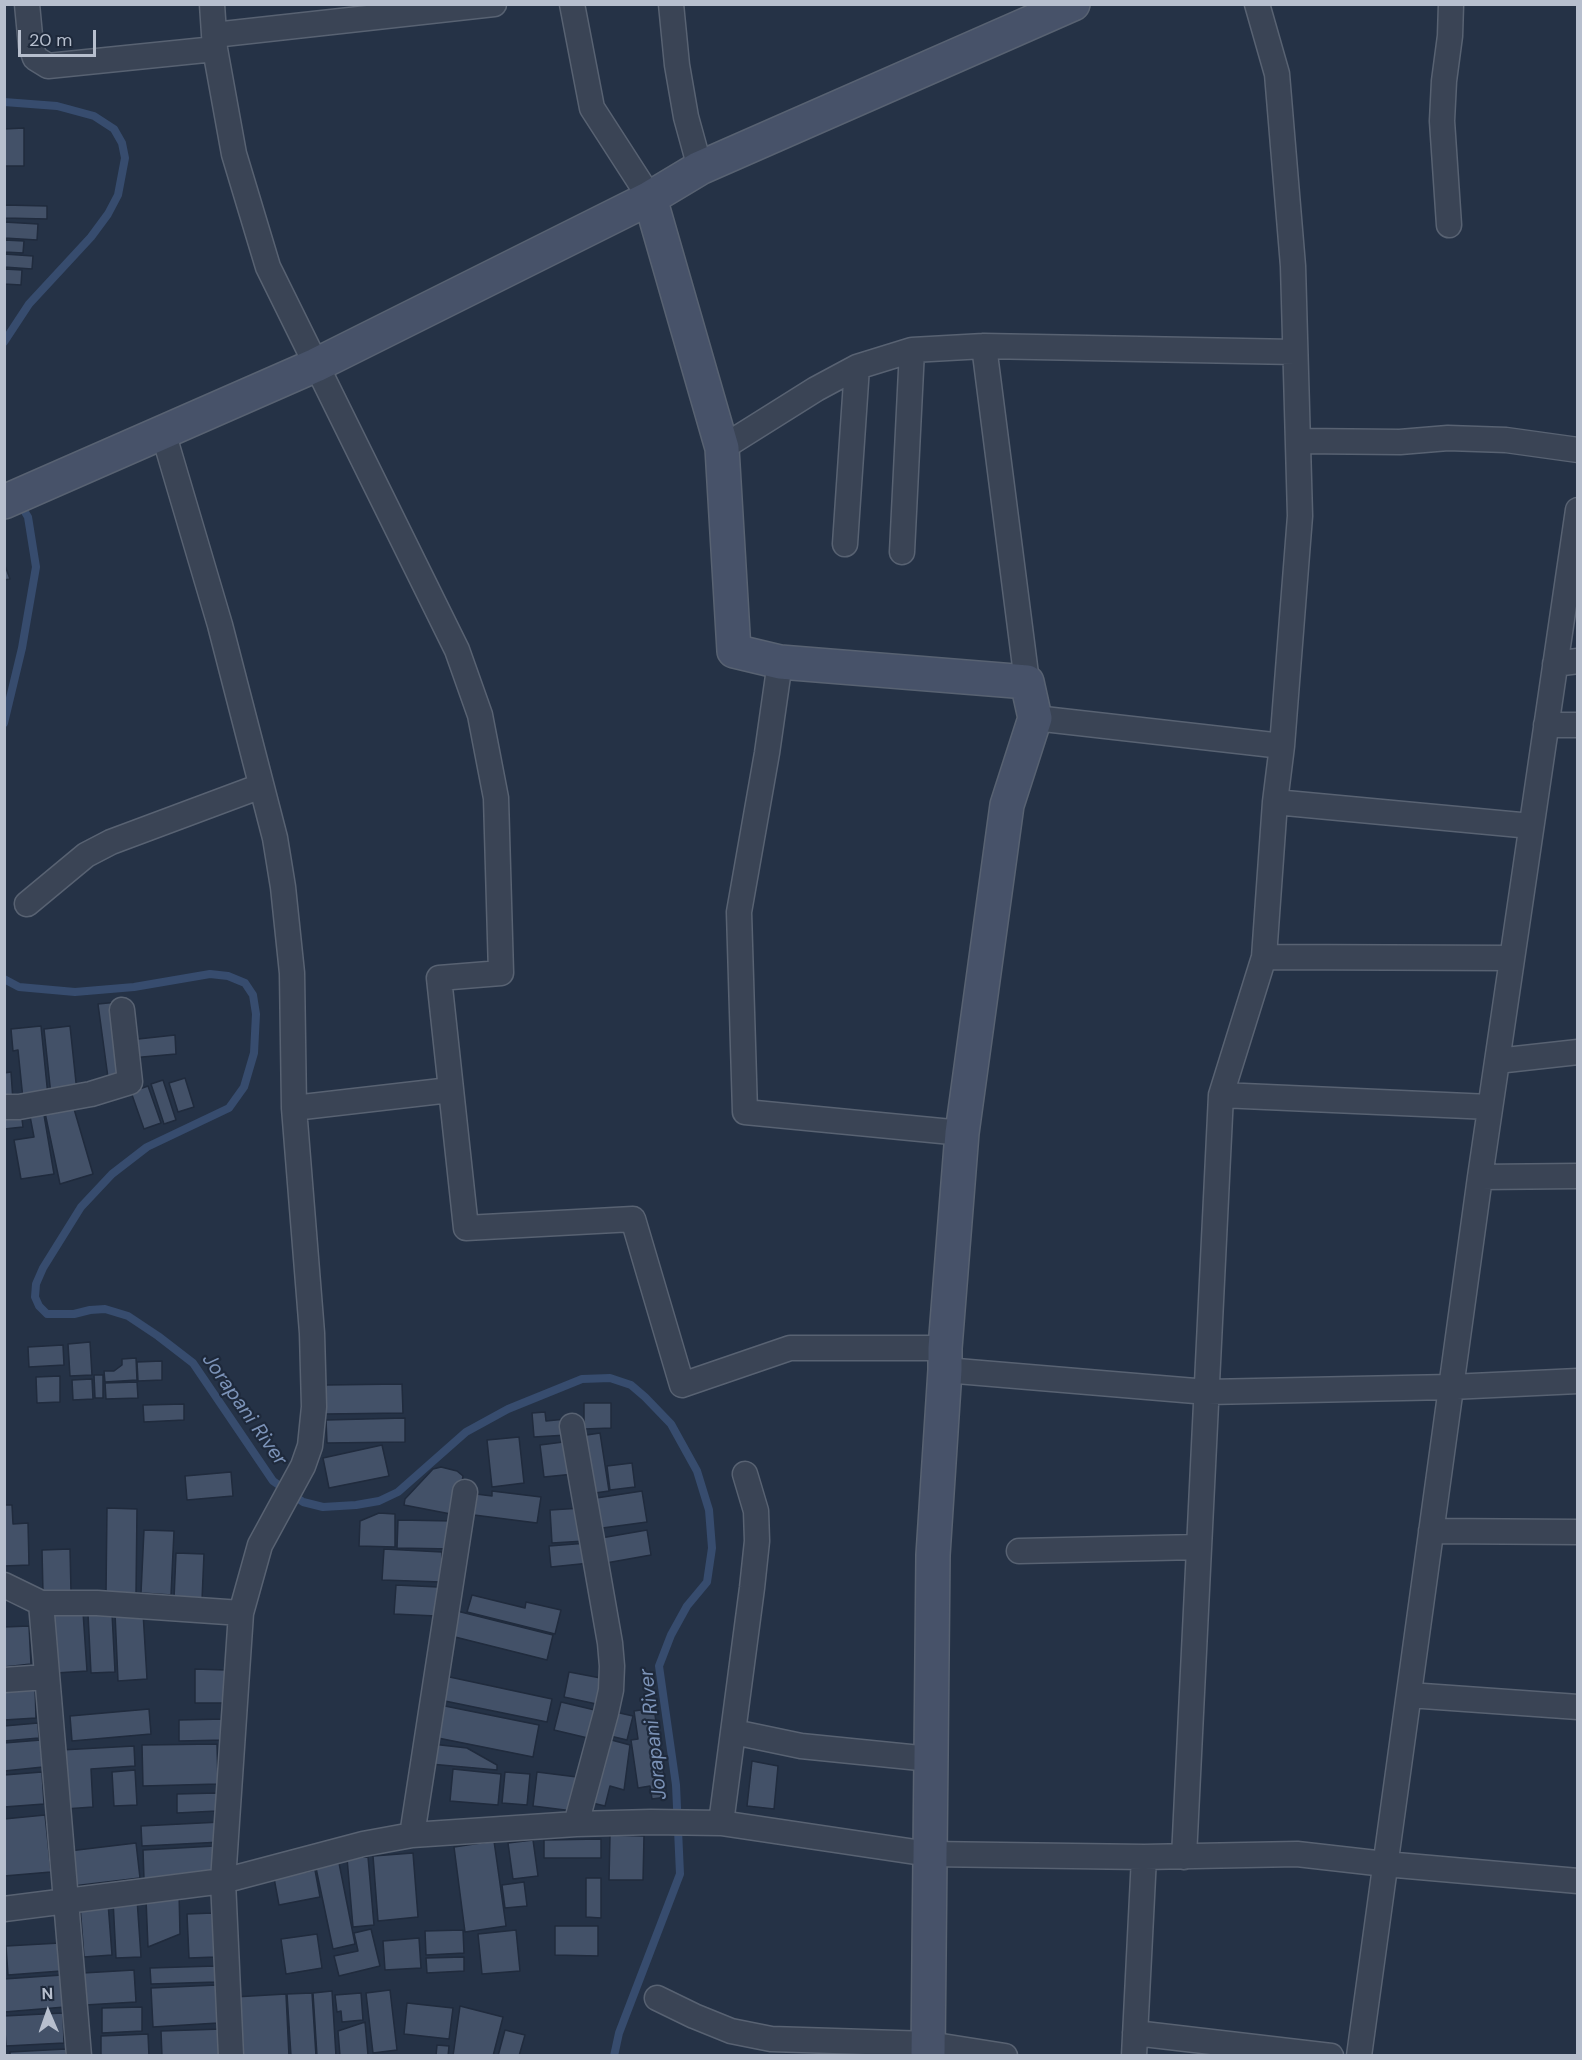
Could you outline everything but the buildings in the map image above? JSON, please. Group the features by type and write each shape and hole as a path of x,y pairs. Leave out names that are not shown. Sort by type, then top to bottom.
{"street":[{"path":"27,4 31,46 35,58 48,66 494,4"},
{"path":"212,4 215,42 234,154 267,267 457,650 480,715 496,798 501,973 439,978 466,1228 633,1219 682,1385 790,1348 945,1359 1207,1392 1451,1387 1578,1381"},
{"path":"572,4 592,108 650,198 722,448 734,651 780,662 1027,682"},
{"path":"671,4 677,65 686,117 700,168"},
{"path":"4,502 316,365 650,198 700,168 1072,4"},
{"path":"1184,1857 1221,1095 1264,957 1300,516 1300,441 1293,266 1277,74 1257,4"},
{"path":"1449,225 1442,121 1451,4"},
{"path":"722,448 816,389 857,367 912,350 984,346 1295,352"},
{"path":"928,2050 933,1554 962,1133 1007,805 1035,718 1027,682 984,346"},
{"path":"902,552 912,350"},
{"path":"845,543 857,367"},
{"path":"163,432 220,625 275,838 285,898 292,973 294,1108 312,1333 313,1428 303,1466 260,1545 241,1612 223,1881 231,2055"},
{"path":"1300,441 1400,442 1448,438 1506,440 1578,450"},
{"path":"1359,2055 1480,1177 1546,725 1566,662 1578,510"},
{"path":"780,662 767,753 739,912 745,1112 962,1133"},
{"path":"1035,718 1282,746"},
{"path":"1546,725 1578,725"},
{"path":"27,904 86,855 111,842 261,786"},
{"path":"1275,802 1532,826"},
{"path":"1264,957 1512,958"},
{"path":"4,1107 19,1107 90,1094 130,1082 122,1010"},
{"path":"1497,1061 1578,1052"},
{"path":"294,1108 450,1090"},
{"path":"1221,1095 1491,1107"},
{"path":"1480,1177 1578,1176"},
{"path":"572,1426 610,1643 612,1666 611,1690 606,1713 576,1824"},
{"path":"711,1822 734,1732 757,1541 756,1511 745,1474"},
{"path":"412,1835 465,1492"},
{"path":"1431,1531 1578,1532"},
{"path":"1019,1551 1199,1547"},
{"path":"4,1585 40,1603 97,1603 241,1612"},
{"path":"40,1603 80,2055"},
{"path":"4,1680 46,1677"},
{"path":"1409,1695 1578,1707"},
{"path":"734,1732 801,1746 930,1759"},
{"path":"4,1910 223,1881 363,1844 412,1835 576,1824 651,1822 711,1822 929,1854 1144,1857 1297,1854 1578,1881"},
{"path":"1144,1857 1134,2044 1331,2055"},
{"path":"657,1998 693,2016 771,2047 928,2050 1005,2055"}],"waterway":[{"name":"Jorapani River","path":"4,102 57,106 94,116 114,129 122,143 125,158 118,195 108,214 91,237 29,304 4,342"},
{"name":"Jorapani River","path":"4,723 22,648 36,567 28,517 20,504"},
{"name":"Jorapani River","path":"4,979 19,987 75,992 134,987 210,974 228,976 245,983 253,995 256,1014 254,1053 244,1087 229,1108 147,1147 112,1174 81,1207 43,1268 36,1284 35,1297 39,1306 47,1314 74,1314 105,1309 128,1316 158,1336 193,1363 273,1481 303,1502 323,1507 379,1501 398,1492 466,1432 508,1409 582,1379 610,1378 631,1385 671,1424 697,1471 709,1510 712,1548 707,1582 687,1606 671,1635 659,1666 676,1785 680,1874 619,2033 614,2056"}]}
